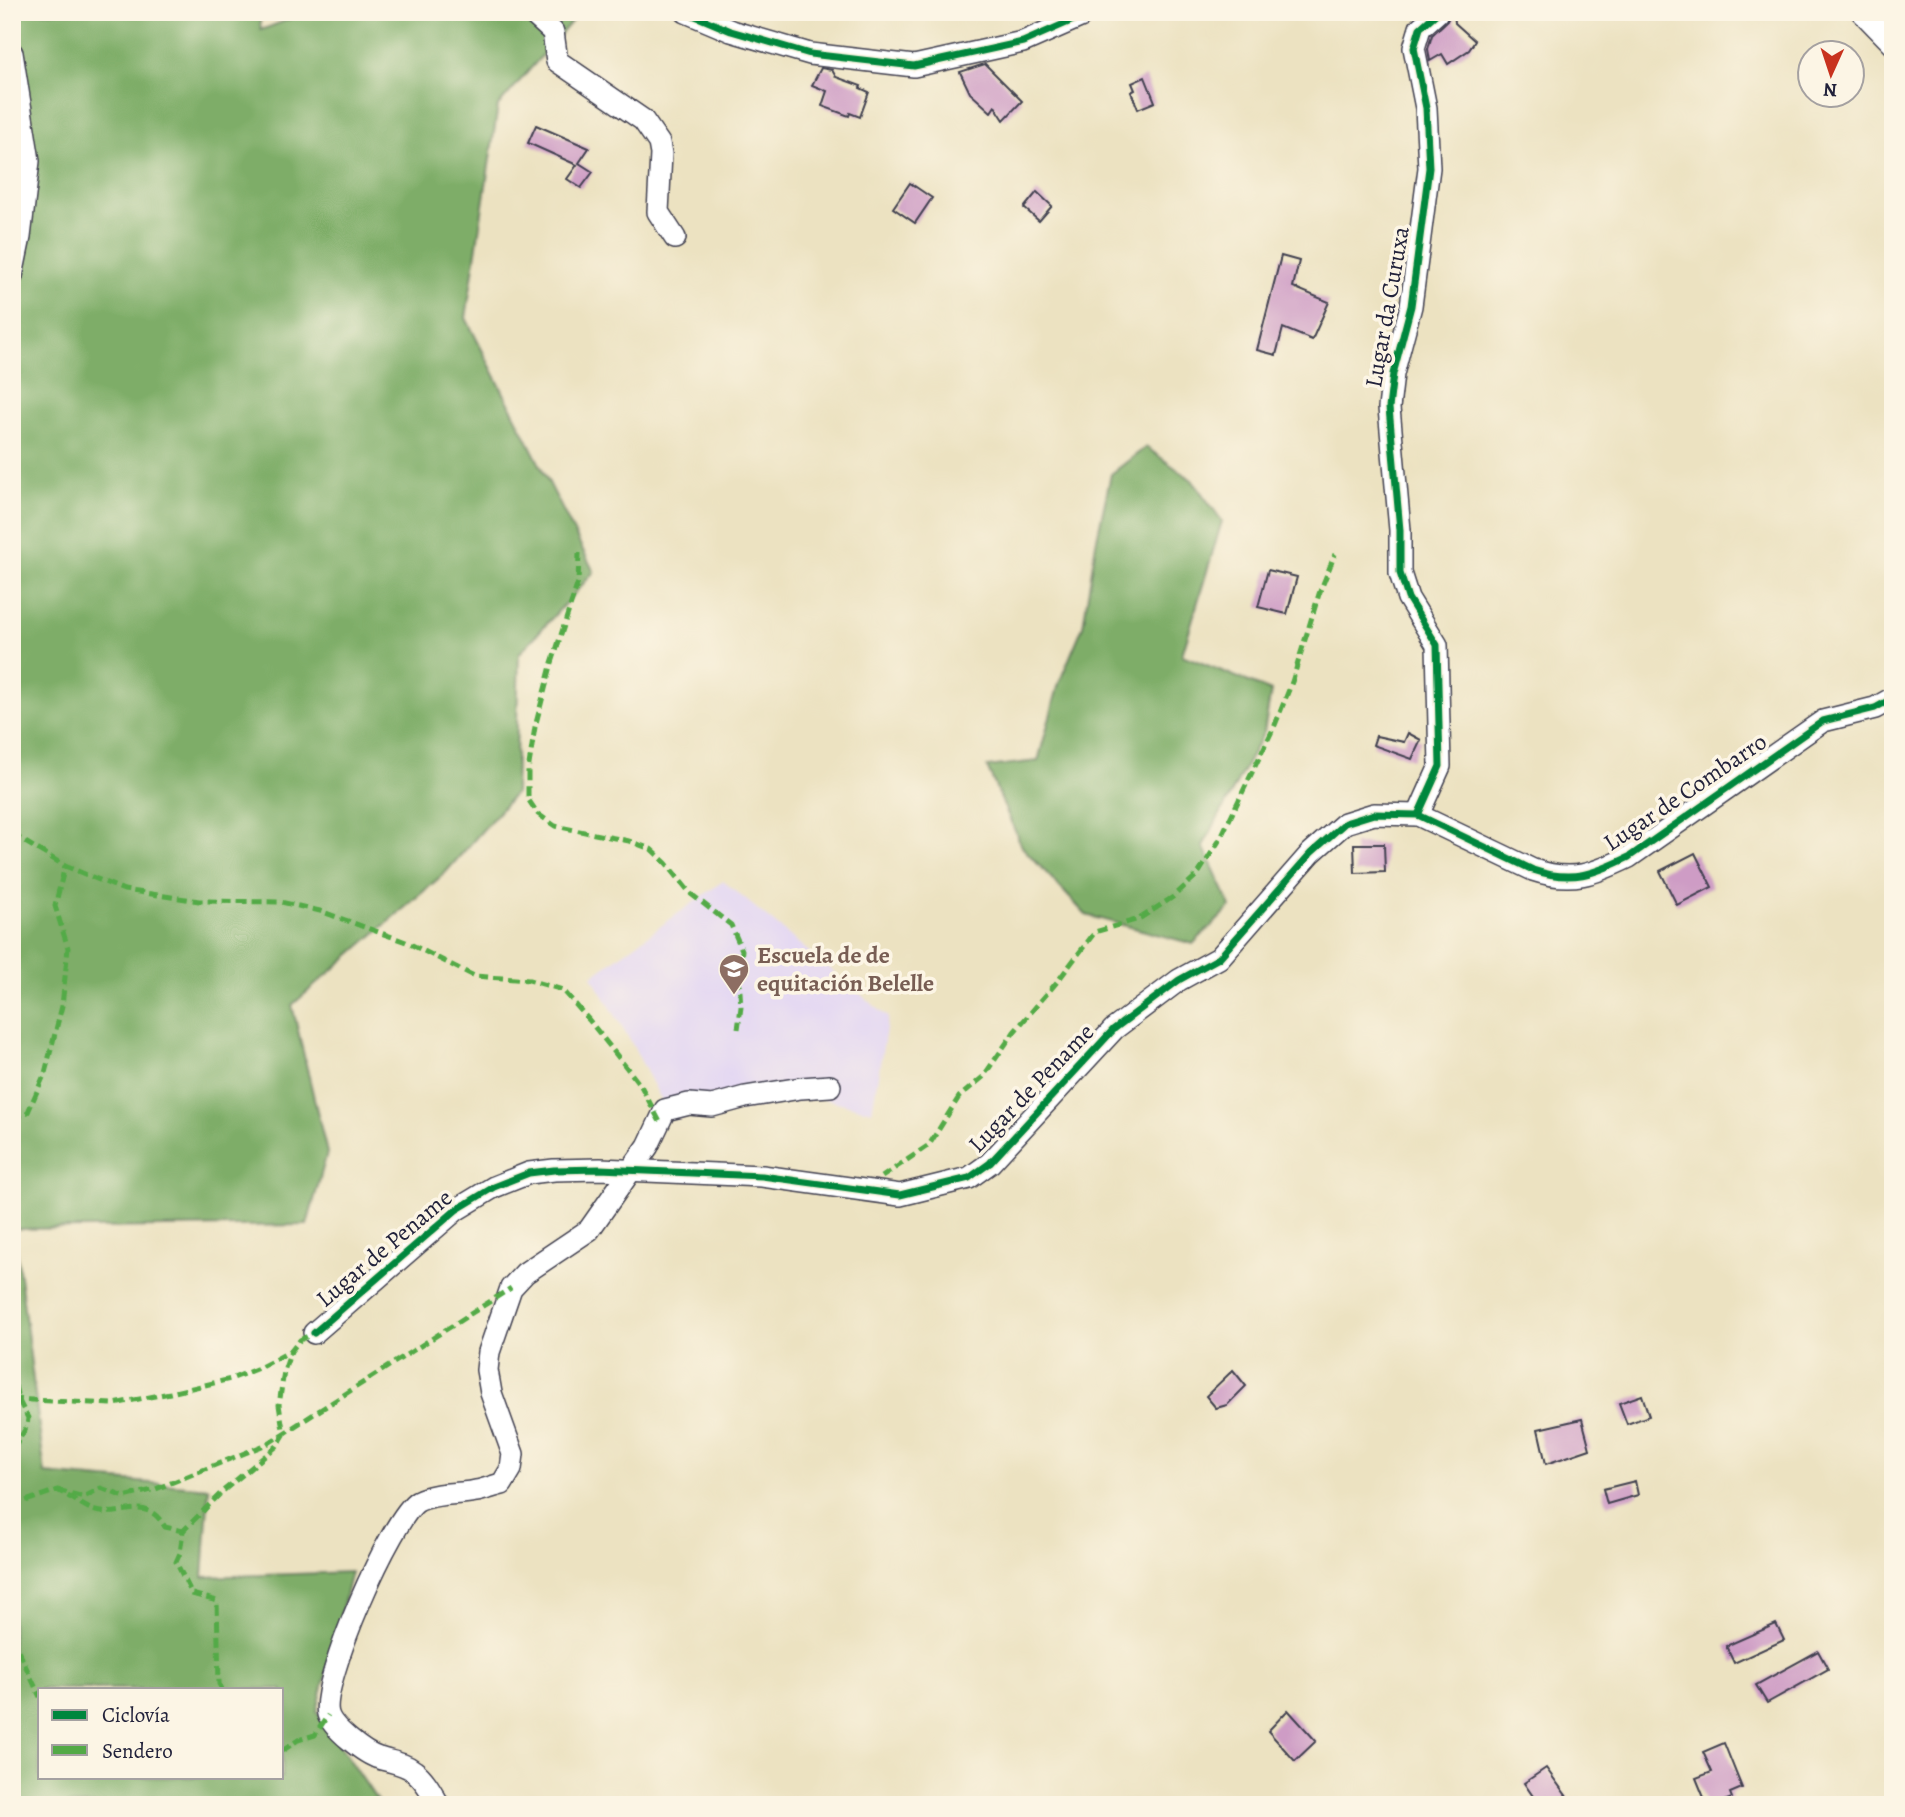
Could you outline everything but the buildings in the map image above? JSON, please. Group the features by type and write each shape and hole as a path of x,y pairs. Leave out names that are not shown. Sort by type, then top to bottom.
{"street":[{"path":"531,12 553,32 557,61 643,120 659,143 661,154 658,212 675,238"},
{"path":"686,12 732,31 810,54 914,66 1023,42 1080,17 1085,12"},
{"name":"Lugar da Curuxa","path":"1418,815 1440,766 1437,645 1408,598 1400,573 1389,408 1393,374 1411,306 1429,168 1426,108 1414,48 1420,28 1438,12"},
{"path":"1862,12 1893,44"},
{"path":"12,53 29,161 20,237 12,276"},
{"name":"Lugar de Combarro","path":"1418,815 1551,876 1571,878 1599,872 1629,857 1823,721 1875,708 1893,698"},
{"name":"Lugar de Pename","path":"314,1333 456,1210 494,1187 529,1173 631,1169 762,1176 900,1195 969,1178 990,1163 1114,1029 1180,980 1219,958 1311,853 1345,823 1374,814 1418,815"},
{"path":"439,1805 426,1783 414,1770 377,1758 360,1748 328,1715 327,1697 334,1669 363,1592 405,1517 417,1502 442,1494 476,1491 502,1484 512,1469 513,1454 491,1393 487,1370 489,1352 511,1288 525,1273 589,1230 648,1146 665,1110 689,1104 712,1106 745,1097 830,1086"}],"shaded area":[{"name":"Escuela de de equitación Belelle","path":"723,881 888,1017 872,1111 817,1097 720,1114 693,1110 677,1119 663,1103 592,976"}],"green space":[{"path":"12,12 259,12 261,30 308,12 579,13 498,106 466,318 594,572 519,654 515,793 446,872 292,1005 327,1153 307,1225 14,1229 45,1474 209,1488 203,1577 351,1572 317,1711 380,1805 12,1805 12,213 17,168 12,169"},
{"path":"1146,447 1192,480 1222,521 1182,655 1271,691 1264,732 1203,846 1231,907 1193,944 1086,915 1022,847 987,767 1038,761 1059,683 1083,626 1096,543 1111,474"}],"marked path":[{"path":"579,553 578,582 535,727 528,771 528,799 538,814 555,826 629,841 651,849 691,894 731,925 742,950 738,1029"},
{"path":"882,1177 929,1145 959,1097 983,1077 1014,1032 1095,932 1139,919 1173,897 1198,874 1219,841 1275,725 1335,554"},
{"path":"12,834 65,866 124,890 199,901 281,902 320,911 406,942 474,976 529,980 563,990 641,1086 660,1122"},
{"path":"12,1119 28,1112 45,1073 62,1006 68,948 55,906 65,866"},
{"path":"57,1490 84,1497 101,1488 124,1497 156,1489 267,1444 511,1288"},
{"path":"12,1399 114,1404 170,1393 231,1379 261,1367 291,1351 300,1340 314,1333"},
{"path":"221,1688 219,1684 217,1601 192,1594 176,1562 183,1531 223,1491 277,1446 284,1435 279,1405 284,1371 291,1351"},
{"path":"12,1371 18,1399 28,1418 27,1426 12,1452"},
{"path":"12,1506 57,1490 96,1511 142,1509 158,1517 165,1527 183,1531"},
{"path":"12,1637 38,1693"},
{"path":"284,1750 298,1740 315,1735 328,1715"}],"cycle path":[{"path":"686,12 731,31 810,54 914,66 1023,42 1080,17 1085,12"},
{"path":"1418,815 1440,766 1437,645 1408,598 1400,573 1400,530 1389,408 1393,374 1411,306 1429,168 1426,108 1414,48 1420,28 1438,12"},
{"path":"314,1333 456,1210 494,1187 529,1173 600,1169 762,1176 900,1195 969,1178 990,1163 1114,1029 1179,980 1219,958 1311,853 1345,823 1374,814 1418,815 1533,870 1560,876 1582,875 1629,857 1823,721 1875,708 1893,698"}],"place":[{"name":"Escuela de de equitación Belelle","path":"734,996"}]}
